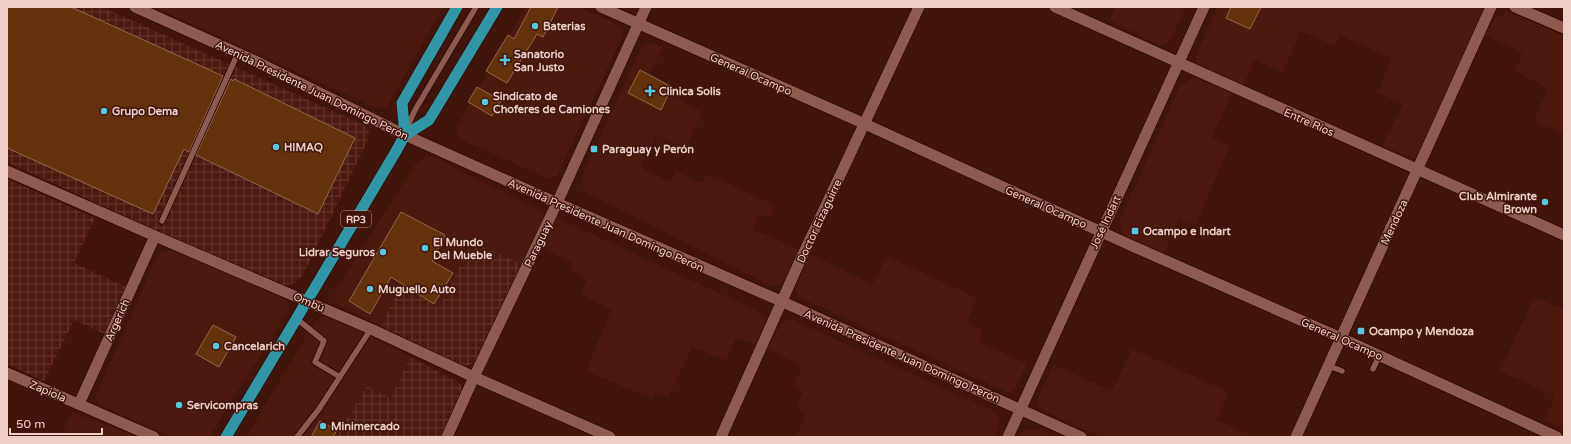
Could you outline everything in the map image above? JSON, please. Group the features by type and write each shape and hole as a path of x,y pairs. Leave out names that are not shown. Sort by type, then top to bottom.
{"highway":[{"path":"404,135 402,103 457,7"},
{"name":"RP3","path":"226,437 297,319 404,135 429,120 497,7"}],"street":[{"name":"Avenida Presidente Juan Domingo Perón","path":"135,7 238,53 404,135 783,302 1081,437"},
{"name":"General Ocampo","path":"601,7 865,124 1101,232 1341,338 1557,437"},
{"name":"Paraguay","path":"448,437 474,377 557,203 646,7"},
{"name":"Doctor Eizaguirre","path":"721,437 783,302 799,263 919,7"},
{"name":"Entre Ríos","path":"1055,7 1564,235"},
{"name":"José Indart","path":"1008,437 1204,7"},
{"name":"Mendoza","path":"1296,437 1491,7"},
{"path":"1515,7 1564,28"},
{"name":"Ombú","path":"7,171 307,302 371,328 474,377 610,437"},
{"name":"Argerich","path":"79,404 155,236"},
{"name":"Zapiola","path":"7,374 154,437"}],"lane":[{"path":"404,135 415,110 476,7"},
{"path":"162,221 238,53"},
{"path":"297,319 324,341 315,362 340,377"},
{"path":"297,437 319,409 371,328"},
{"path":"1373,369 1379,356"},
{"path":"1329,366 1342,371"}],"shaded area":[{"path":"7,7 102,7 364,125 369,131 368,140 303,275 294,283 284,286 270,283 7,162"},
{"path":"154,7 443,7 389,104 385,107 376,108"},
{"path":"525,7 578,7 620,26 624,33 557,176 549,179 458,138 456,128"},
{"path":"1115,7 1186,7 1170,41 1160,46 1109,20"},
{"path":"1218,7 1482,7 1483,13 1421,154 1416,158 1411,158 1382,146 1403,104 1377,93 1391,59 1340,35 1335,46 1301,31 1283,73 1255,60 1242,88 1197,65 1196,55"},
{"path":"1510,12 1564,36 1564,135 1534,121 1548,88 1515,71 1522,53 1485,35 1495,17"},
{"path":"651,43 663,47 649,75 673,87 670,93 686,101 684,103 702,112 686,148 656,135 641,168 670,182 676,171 702,183 707,174 775,205 769,218 760,214 753,229 800,250 786,279 778,285 771,286 584,192 581,178 642,45"},
{"path":"1192,78 1232,93 1212,137 1230,146 1195,226 1179,220 1163,255 1125,237 1122,233 1119,222 1180,86"},
{"path":"427,157 432,157 439,160 541,210 545,220 524,265 472,242 439,308 401,284 381,326 339,305 334,296 336,289 416,163"},
{"path":"7,179 95,218 74,263 126,287 104,334 74,320 44,381 7,364"},
{"path":"560,219 762,313 766,320 755,345 736,338 726,361 692,347 668,398 655,393 653,399 586,371 611,310 580,294 587,279 570,271 573,263 542,248 553,222"},
{"path":"472,242 524,265 476,360 472,364 466,366 460,365 381,326 401,284 439,308"},
{"path":"173,250 287,299 289,303 289,310 209,437 171,437 100,405 97,403 95,398 157,256 162,252"},
{"path":"809,254 873,284 887,256 977,298 967,322 983,330 978,341 1027,364 1015,390 1009,393 801,298 798,295 796,288"},
{"path":"1534,297 1564,309 1564,427 1544,421 1555,396 1500,371"},
{"path":"333,316 410,357 391,398 367,386 336,437 246,437 314,323 320,318"},
{"path":"791,319 994,411 998,416 999,421 994,437 796,437 806,414 796,408 803,391 793,387 802,366 767,349 779,326 786,320"},
{"path":"1132,349 1229,392 1216,420 1255,437 1102,437 1046,412 1038,405 1037,399 1054,365 1112,391"},
{"path":"410,357 458,382 462,386 461,392 442,437 336,437 367,386 391,398"},
{"path":"72,412 139,437 60,437"},
{"path":"1027,429 1040,430 1055,437 1018,437"}],"building":[{"name":"Grupo Dema","path":"7,7 71,7 223,76 189,152 184,149 153,214 7,148"},
{"path":"531,7 558,7 543,37 537,34 507,83 486,71 508,35 514,39"},
{"path":"1231,7 1261,7 1250,29 1226,18"},
{"name":"Clinica Solis","path":"640,70 672,87 661,110 628,93"},
{"name":"HIMAQ","path":"231,79 233,81 234,79 355,138 318,214 196,155"},
{"name":"Sindicato de Choferes de Camiones","path":"477,87 501,101 492,116 468,102"},
{"path":"401,212 445,235 432,261 453,273 434,304 391,277 370,314 349,301"},
{"name":"Cancelarich","path":"213,325 236,337 219,367 196,354"},
{"name":"Minimercado","path":"320,421 337,430 333,437 311,437"}],"place":[{"name":"Baterias","path":"535,26"},
{"name":"Sanatorio San Justo","path":"505,60"},
{"name":"Clinica Solis","path":"650,91"},
{"name":"Sindicato de Choferes de Camiones","path":"485,102"},
{"name":"Grupo Dema","path":"104,111"},
{"name":"HIMAQ","path":"276,147"},
{"name":"Paraguay y Perón","path":"594,149"},
{"name":"Club Almirante Brown","path":"1545,202"},
{"name":"Ocampo e Indart","path":"1135,231"},
{"name":"El Mundo Del Mueble","path":"425,248"},
{"name":"Lidrar Seguros","path":"383,252"},
{"name":"Muguello Auto","path":"370,289"},
{"name":"Ocampo y Mendoza","path":"1361,331"},
{"name":"Cancelarich","path":"216,346"},
{"name":"Servicompras","path":"179,405"},
{"name":"Minimercado","path":"323,426"}]}
